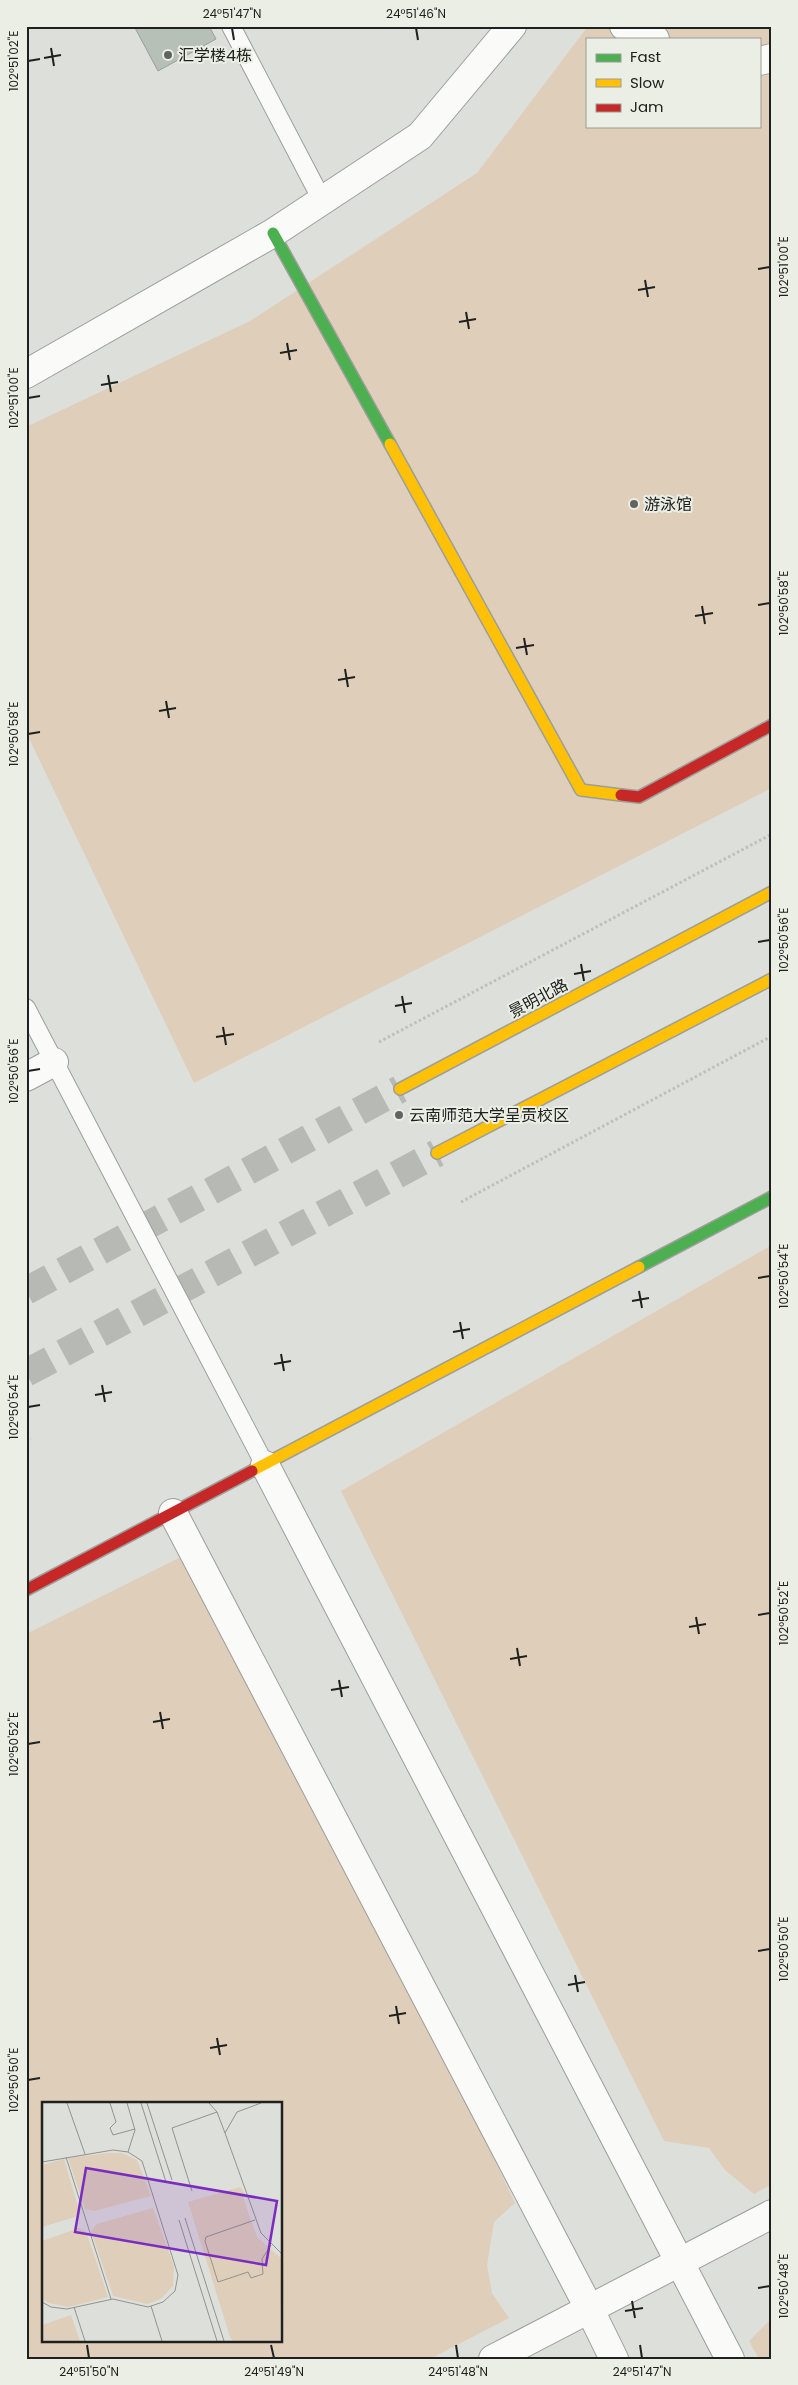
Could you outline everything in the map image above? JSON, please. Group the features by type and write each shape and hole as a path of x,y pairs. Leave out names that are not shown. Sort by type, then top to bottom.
{"street":[{"path":"26,374 273,233 323,202 420,136 512,26"},
{"path":"624,26 653,38"},
{"path":"273,233 581,790 639,798 772,726"},
{"name":"景明北路","path":"400,1089 772,892"},
{"path":"437,1153 772,979"},
{"path":"26,1077 54,1062"},
{"path":"26,1590 772,1197"},
{"path":"265,1465 730,2359"},
{"path":"173,1513 590,2308 614,2359"},
{"path":"493,2359 772,2214"}],"lane":[{"path":"231,26 323,202"},
{"path":"26,1008 265,1465"}],"path":[{"path":"379,1042 772,834"},
{"path":"461,1202 772,1036"},
{"path":"26,1441 31,1439"}],"shaded area":[{"path":"588,26 772,26 772,788 194,1083 26,732 26,427 250,321 477,173"},
{"path":"772,1245 772,2184 754,2194 725,2170 709,2148 664,2141 341,1491"},
{"path":"201,1547 515,2203 494,2222 487,2265 492,2293 509,2318 430,2359 26,2359 26,1634"},
{"path":"772,2312 772,2359 759,2359 749,2341 770,2320"}],"building":[{"name":"汇学楼4栋","path":"134,26 209,26 216,39 158,71"}],"tunnel":[{"path":"26,1291 400,1089"},
{"path":"26,1373 437,1153"}],"traffic: fast":[{"path":"273,233 390,444"},
{"path":"639,1267 772,1197"}],"traffic: slow":[{"path":"390,444 581,790 621,795"},
{"path":"400,1089 772,892"},
{"path":"437,1153 772,979"},
{"path":"252,1471 639,1267"}],"traffic: jam":[{"path":"621,795 639,797 772,725"},
{"path":"26,1590 252,1471"}],"place":[{"name":"汇学楼4栋","path":"168,55"},
{"name":"游泳馆","path":"634,504"},
{"name":"云南师范大学呈贡校区","path":"399,1115"}]}
